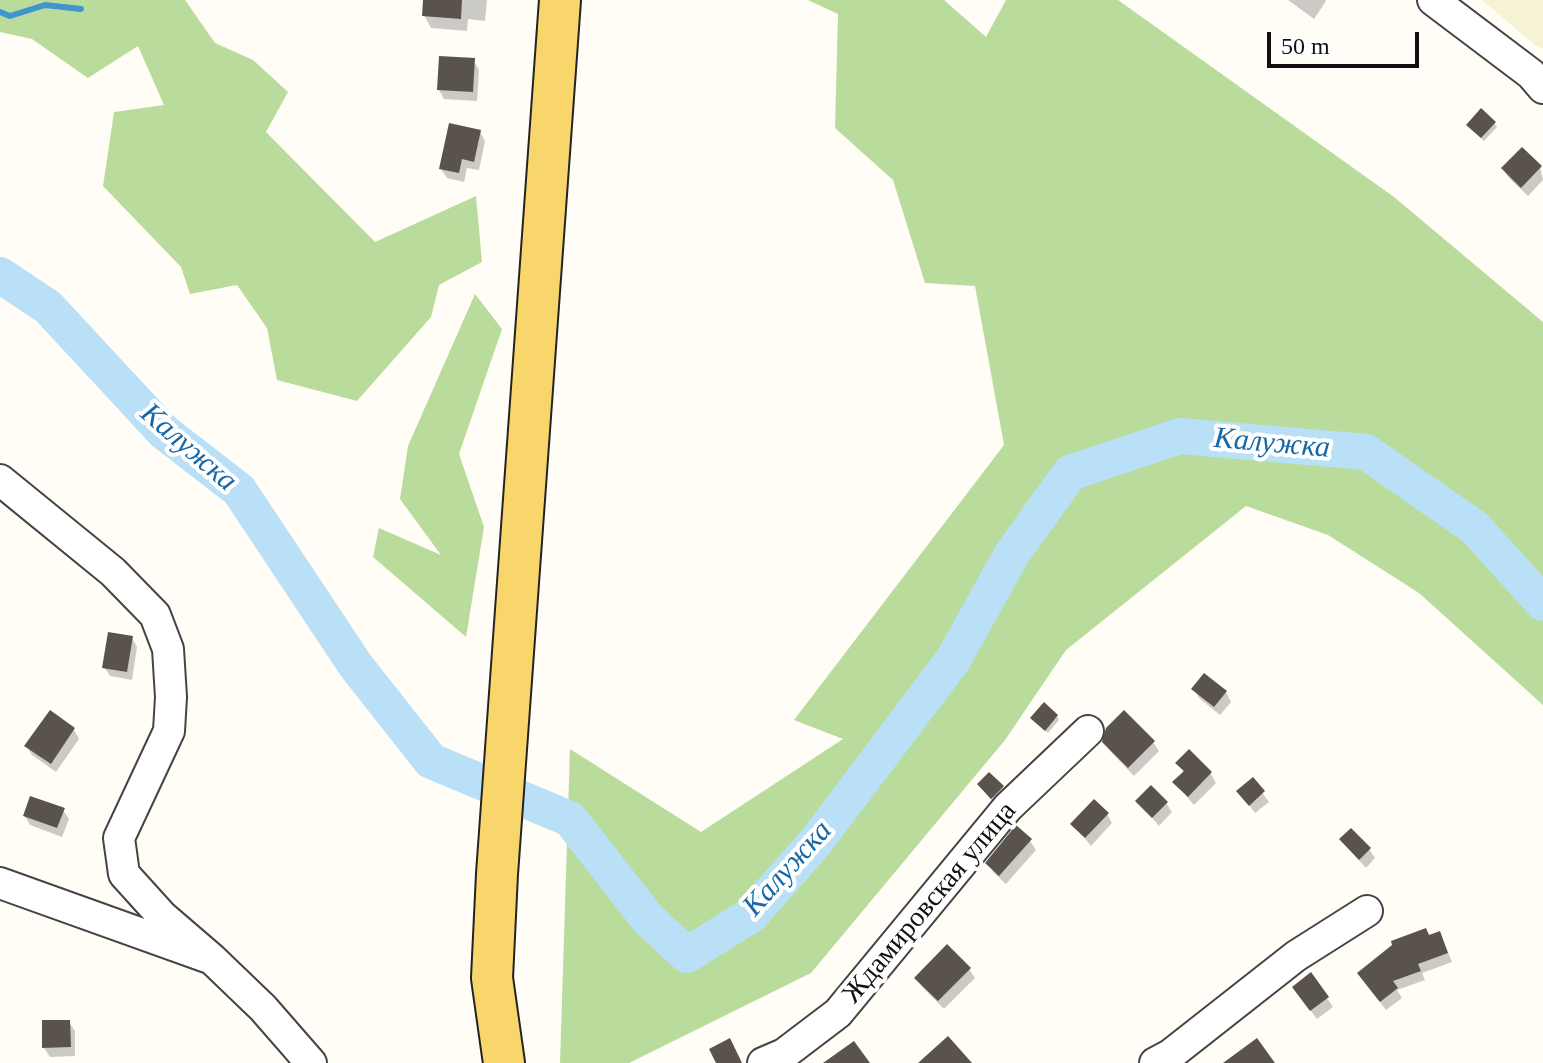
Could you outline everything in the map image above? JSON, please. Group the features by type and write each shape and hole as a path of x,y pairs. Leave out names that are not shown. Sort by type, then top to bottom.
{"main road":[{"path":"504,1063 492,978 497,874 560,0"}],"street":[{"path":"1433,0 1531,74 1543,88"},
{"path":"0,480 113,572 155,615 168,649 171,697 169,731 119,838 124,874 162,916 263,1008 311,1063"},
{"name":"Ждамировская улица","path":"763,1063 784,1054 838,1013 1008,807 1088,731"},
{"path":"0,883 212,959"},
{"path":"1155,1063 1170,1055 1296,956 1367,911"}],"shaded area":[{"path":"1482,0 1543,0 1543,49 1535,45"}],"green space":[{"path":"0,0 185,0 215,43 253,60 288,92 266,132 375,242 476,196 482,262 439,285 431,317 357,401 277,380 267,328 237,285 190,294 181,267 103,186 114,112 164,105 138,46 88,78 32,39 0,32"},
{"path":"808,0 944,0 986,37 1006,0 1118,0 1394,197 1543,322 1543,705 1419,593 1328,535 1246,506 1066,650 1005,740 811,973 629,1063 560,1063 570,749 701,832 843,739 794,720 1004,445 975,286 925,283 893,180 835,128 838,14"},
{"path":"475,294 502,329 459,454 484,527 466,637 373,557 379,528 441,555 400,499 408,446"}],"building":[{"path":"423,0 462,0 461,19 422,16"},
{"path":"439,56 475,58 473,92 437,90"},
{"path":"1481,108 1496,122 1481,138 1466,125"},
{"path":"449,123 481,130 474,162 462,159 459,173 439,169"},
{"path":"1522,147 1542,166 1521,188 1501,168"},
{"path":"108,632 133,636 127,672 102,668"},
{"path":"1204,673 1227,691 1214,707 1191,689"},
{"path":"1044,702 1058,715 1045,731 1030,718"},
{"path":"50,710 75,728 51,764 24,746"},
{"path":"1124,710 1155,741 1128,768 1102,742 1106,728"},
{"path":"1189,749 1212,772 1188,797 1172,782 1184,771 1175,763"},
{"path":"989,772 1004,786 991,799 977,784"},
{"path":"1253,777 1265,791 1249,806 1236,791"},
{"path":"1151,785 1168,802 1152,818 1135,801"},
{"path":"30,796 65,808 57,828 23,816"},
{"path":"1094,799 1109,813 1085,838 1070,824"},
{"path":"1016,825 1032,839 999,876 985,863"},
{"path":"1351,828 1371,848 1359,860 1339,839"},
{"path":"1426,928 1429,935 1440,931 1448,953 1418,964 1421,971 1393,981 1398,988 1380,1002 1357,973 1392,945 1391,941"},
{"path":"947,944 971,968 938,1001 914,978"},
{"path":"1311,972 1329,997 1310,1011 1292,987"},
{"path":"42,1020 70,1020 71,1047 42,1048"},
{"path":"948,1036 972,1063 918,1063"},
{"path":"730,1038 742,1063 716,1063 709,1049"},
{"path":"1257,1038 1275,1063 1223,1063"},
{"path":"854,1041 870,1063 823,1063"}],"waterway":[{"path":"0,12 10,16 45,5 81,9"},
{"name":"Калужка","path":"0,275 48,307 164,432 239,490 356,666 431,761 570,819 648,919 687,955 751,915 814,844 953,660 1012,554 1070,473 1180,436 1366,452 1474,527 1543,603"}]}
